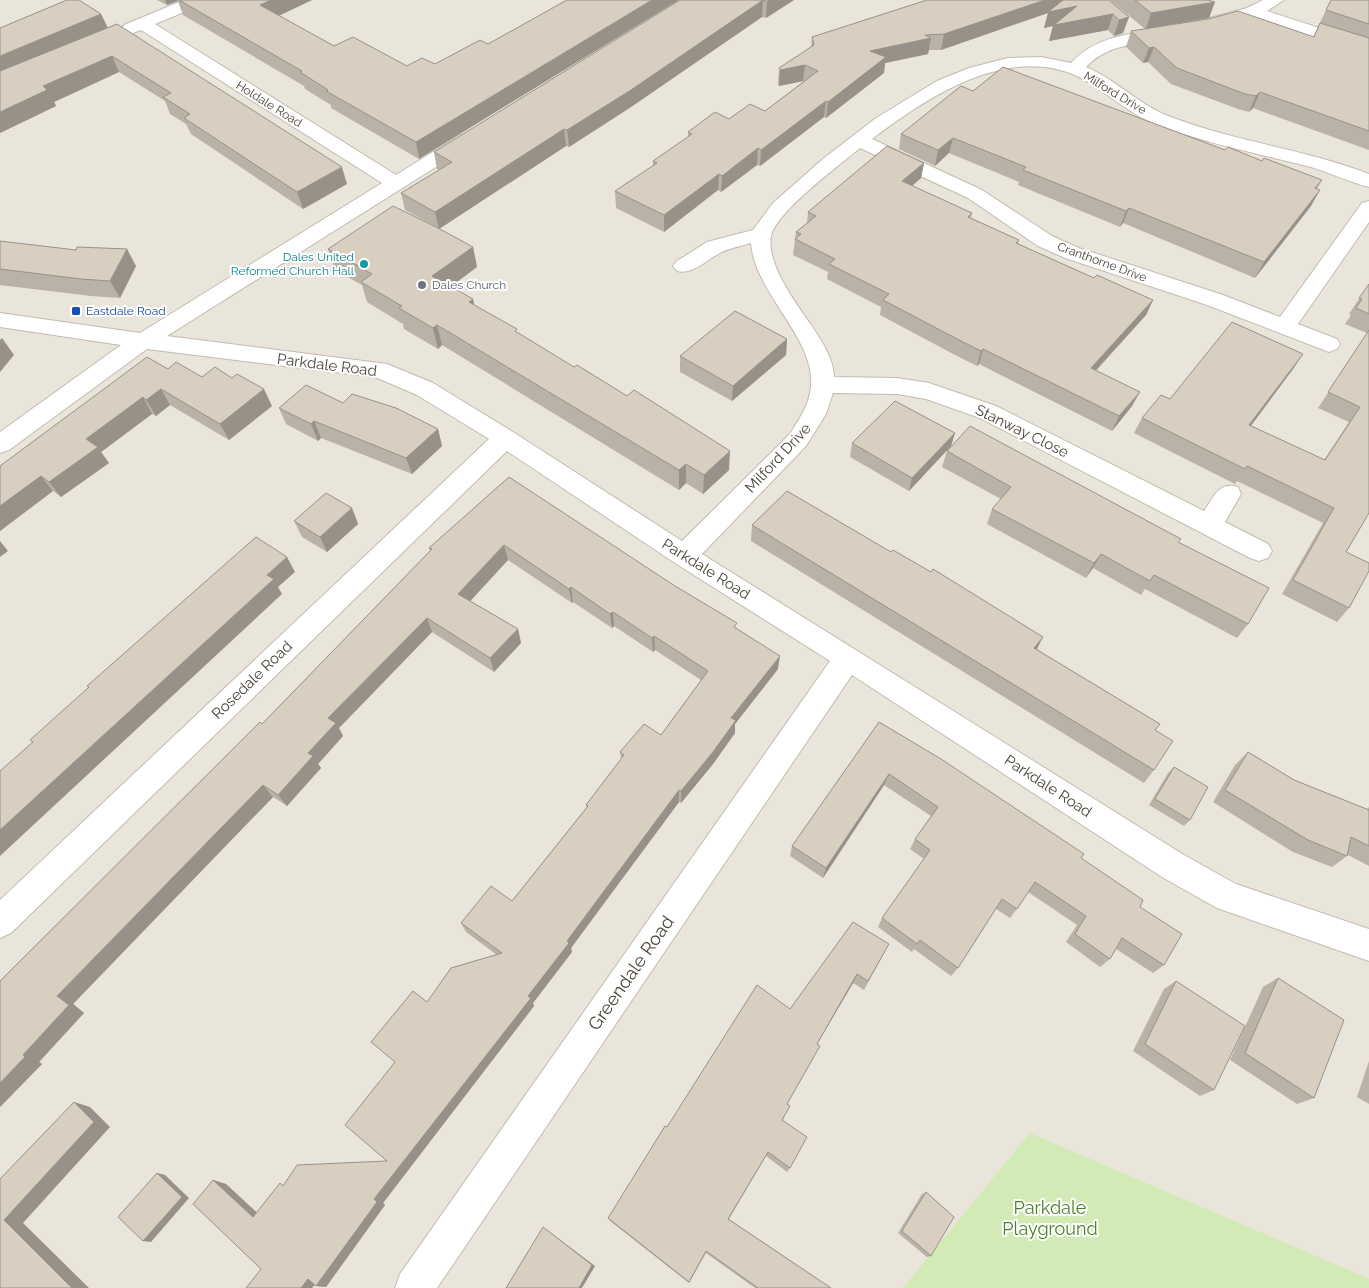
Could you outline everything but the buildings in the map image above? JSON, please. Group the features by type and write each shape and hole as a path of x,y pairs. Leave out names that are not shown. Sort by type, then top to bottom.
{"street":[{"path":"116,35 198,0"},
{"path":"1076,69 1083,58 1096,48 1141,37 1190,29 1253,12 1276,0"},
{"path":"1253,12 1369,50"},
{"name":"Holdale Road","path":"143,24 395,183"},
{"path":"1126,25 1141,37"},
{"name":"Milford Drive","path":"684,556 798,440 814,420 822,385 822,363 814,345 778,292 767,269 762,252 761,234 781,206 859,140 912,102 934,89 977,71 1002,64 1024,62 1057,64 1076,69 1140,110 1180,127 1217,140 1324,164 1369,181"},
{"path":"0,444 143,341 487,127"},
{"name":"Cranthorne Drive","path":"859,140 975,194 1045,241 1072,253 1214,300 1329,344"},
{"path":"1285,326 1369,207"},
{"path":"684,266 714,247 761,234"},
{"name":"Parkdale Road","path":"0,320 143,341 379,370 425,389 505,438 684,556 848,658 1173,866 1228,897 1369,944"},
{"name":"Stanway Close","path":"822,385 897,386 929,391 960,401 988,412 1259,551"},
{"name":"Rosedale Road","path":"0,922 505,438"},
{"path":"1209,525 1229,494"},
{"name":"Greendale Road","path":"414,1288 848,658"}],"shaded area":[{"path":"0,0 1369,0 1369,1288 0,1288"}],"green space":[{"name":"Parkdale Playground","path":"1030,1133 1369,1279 1369,1288 903,1288"}],"place":[{"name":"Dales United Reformed Church Hall","path":"364,264"},
{"name":"Dales Church","path":"422,285"},
{"name":"Eastdale Road","path":"76,311"}]}
